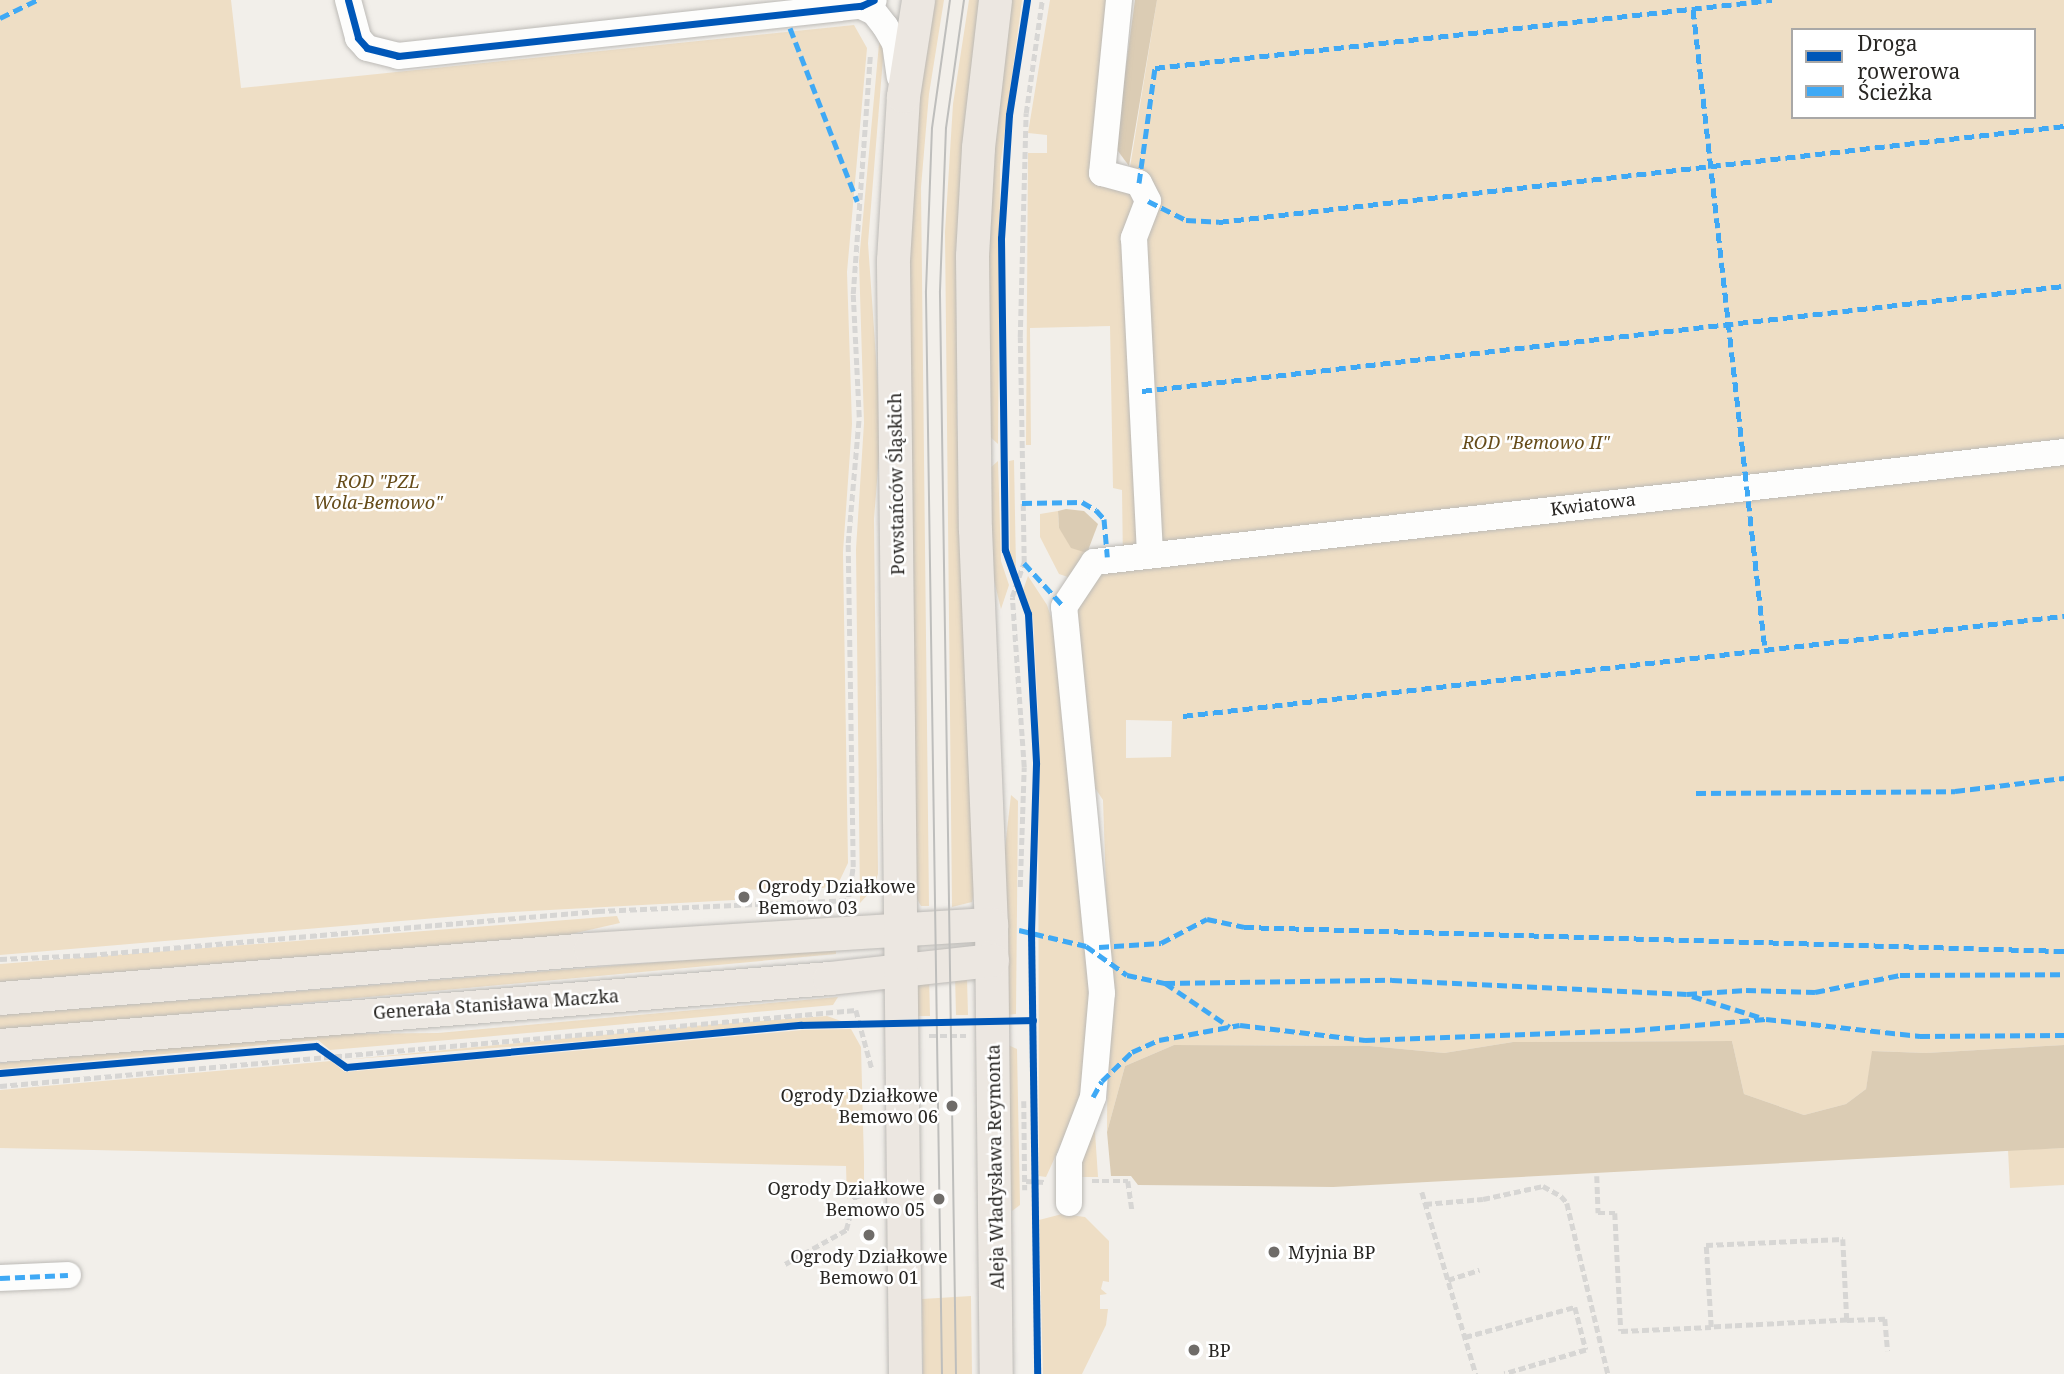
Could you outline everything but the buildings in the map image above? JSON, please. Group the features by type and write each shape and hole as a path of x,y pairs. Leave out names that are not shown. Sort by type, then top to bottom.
{"main road":[{"name":"Powstańców Śląskich","path":"904,969 893,302 903,96 918,0"},
{"path":"992,960 975,529 972,256 978,148 995,0"},
{"path":"0,998 604,948 991,924"},
{"name":"Generała Stanisława Maczka","path":"0,1045 992,960"},
{"name":"Aleja Władysława Reymonta","path":"992,960 996,1374"},
{"path":"904,969 905,1374"}],"street":[{"path":"348,0 358,38 367,48 398,56 755,8 870,6 895,43 903,96"},
{"path":"1119,0 1102,173 1139,183 1148,201 1134,238 1150,553"},
{"name":"Kwiatowa","path":"1069,1203 1069,1160 1093,1097 1102,993 1064,607 1094,562 1123,556 2064,452"},
{"path":"0,1278 68,1275"}],"path":[{"path":"1020,889 1024,767 1012,597 1024,563 1020,337 1026,113 1042,0"},
{"path":"848,908 853,867 848,543 859,417 853,294 870,6"},
{"path":"1012,576 1023,603"},
{"path":"0,959 90,955 598,911 847,900"},
{"path":"0,1086 856,1010"},
{"path":"850,1024 993,1036"},
{"path":"622,1042 801,1025"},
{"path":"865,1036 904,1028"},
{"path":"316,1046 346,1067"},
{"path":"1033,1101 1035,1196"},
{"path":"1597,1176 1598,1213 1615,1213 1621,1331 1885,1319 1888,1351"},
{"path":"1425,1204 1503,1196 1543,1186 1561,1196 1567,1203 1608,1374"},
{"path":"785,1264 846,1230 855,1197 874,1191"},
{"path":"1422,1192 1476,1374"},
{"path":"1710,1327 1706,1245 1843,1239 1847,1320"},
{"path":"1448,1280 1479,1270"},
{"path":"1465,1337 1575,1307 1586,1350 1504,1374"}],"green space":[{"name":"ROD \"PZL Wola-Bemowo\"","path":"0,0 231,0 241,88 854,25 867,48 847,272 852,424 843,552 848,863 838,884 823,888 735,890 735,900 495,913 0,955"},
{"path":"931,0 944,0 929,94 921,187 929,906 921,906 916,897 907,238 916,96"},
{"path":"969,0 982,0 957,258 957,418 976,886 972,902 952,907 945,232 953,104"},
{"path":"1010,0 1022,0 1000,167 998,444 988,435 986,181"},
{"name":"ROD \"Bemowo II\"","path":"1050,0 1109,0 1094,156 1127,186 1157,0 2064,0 2064,1045 1926,1053 1873,1051 1866,1089 1846,1104 1804,1115 1744,1094 1732,1041 1513,1042 1444,1053 1370,1046 1174,1045 1125,1066 1107,1132 1108,947 1103,800 1095,788 1076,613 1094,572 1123,564 1122,490 1113,488 1110,326 1030,328 1031,445 1026,445 1028,153 1047,153 1047,135 1028,133","holes":["1126,720 1172,721 1171,757 1126,758"]},
{"path":"880,33 884,46 868,243 881,430 874,519 878,874 873,889 860,903 856,549 864,423 859,261"},
{"path":"1014,460 1015,574 1010,553 1009,461"},
{"path":"998,461 1001,561 1009,585 1001,609 991,568 990,468"},
{"path":"1058,511 1059,528 1087,553 1078,573 1068,577 1059,574 1040,537 1040,514"},
{"path":"1028,576 1047,605 1062,650 1092,997 1081,1100 1046,1177 1039,1176 1038,711 1033,618 1023,590"},
{"path":"1011,795 1018,801 1016,1014 1006,1015 1004,857"},
{"path":"617,916 620,923 567,935 0,982 0,964"},
{"path":"836,948 836,954 0,1031 0,1015"},
{"path":"955,973 967,978 968,1015 956,1015"},
{"path":"929,976 930,1016 918,1016 917,983"},
{"path":"838,997 833,1005 472,1038 330,1050 318,1040 0,1069 0,1063 209,1044 332,1034 438,1033"},
{"path":"827,1016 841,1021 341,1060 705,1025"},
{"path":"851,1029 861,1047 864,1191 853,1192 847,1199 846,1166 0,1148 0,1090 331,1061 345,1072 802,1030"},
{"path":"1006,1044 1017,1049 1020,1205 1012,1211"},
{"path":"1094,1117 1098,1177 1074,1177"},
{"path":"2064,1148 2064,1185 2010,1188 2008,1150"},
{"path":"1062,1214 1085,1217 1109,1241 1109,1282 1103,1281 1101,1289 1107,1294 1100,1295 1100,1309 1108,1309 1106,1325 1082,1374 1043,1374 1039,1220"},
{"path":"971,1296 972,1374 923,1374 922,1299"}],"shaded area":[{"path":"1135,0 1157,0 1129,166 1115,147"},
{"path":"1058,511 1084,511 1098,524 1087,553 1071,548 1059,528"},
{"path":"1732,1041 1744,1094 1804,1115 1846,1104 1866,1089 1872,1051 1926,1053 2064,1045 2064,1148 1333,1187 1138,1185 1131,1176 1111,1176 1107,1132 1125,1066 1174,1045 1370,1046 1444,1053 1513,1042"}],"tram line":[{"path":"942,1374 926,291 932,128 950,0"},
{"path":"956,1374 940,291 946,128 964,0"}],"marked path":[{"path":"0,18 37,0"},
{"path":"1139,183 1155,68 1772,0"},
{"path":"1693,9 1765,650"},
{"path":"790,28 857,201"},
{"path":"1148,201 1186,220 1219,222 2064,126"},
{"path":"1142,391 2064,286"},
{"path":"1022,503 1082,502 1096,510 1104,519 1107,557"},
{"path":"1024,563 1064,607"},
{"path":"1183,716 2064,616"},
{"path":"1696,793 1955,791 2064,778"},
{"path":"1099,947 1161,943 1207,919 1244,927 2064,951"},
{"path":"1019,930 1086,946 1127,975 1165,983 1392,980 1687,994 1746,990 1815,992 1900,975 2064,974"},
{"path":"1165,983 1230,1027"},
{"path":"1692,996 1759,1017"},
{"path":"1093,1097 1102,1081 1132,1052 1159,1040 1240,1025 1365,1040 1635,1030 1766,1019 1920,1036 2064,1035"},
{"path":"0,1278 68,1275"}],"cycle path":[{"path":"348,0 358,38 367,48 398,56 861,6 874,0"},
{"path":"1027,0 1009,115 1001,238 1005,550 1028,614 1036,764 1031,930 1037,1374"},
{"path":"0,1073 316,1046 346,1067 801,1025 1033,1020"}],"place":[{"name":"Ogrody Działkowe Bemowo 03","path":"744,897"},
{"name":"Ogrody Działkowe Bemowo 06","path":"952,1106"},
{"name":"Ogrody Działkowe Bemowo 05","path":"939,1199"},
{"name":"Ogrody Działkowe Bemowo 01","path":"869,1235"},
{"name":"Myjnia BP","path":"1274,1252"},
{"name":"BP","path":"1194,1350"}]}
